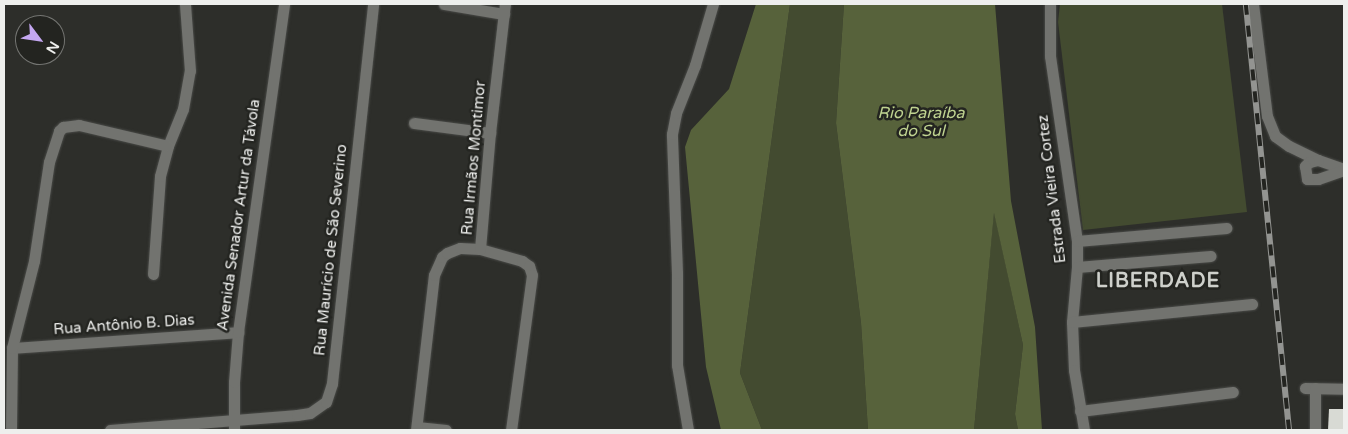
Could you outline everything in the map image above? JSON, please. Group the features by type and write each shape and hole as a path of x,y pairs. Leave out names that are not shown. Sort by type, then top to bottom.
{"street":[{"path":"153,274 157,193 168,146 183,109 190,71 185,4"},
{"name":"Avenida Senador Artur da Távola","path":"234,425 238,332 284,4"},
{"name":"Rua Maurício de São Severino","path":"110,430 234,425 310,413 320,408 330,394 373,4"},
{"path":"444,4 505,9"},
{"path":"688,430 677,365 677,273 672,134 676,113 695,65 713,4"},
{"name":"Estrada Vieira Cortez","path":"1050,4 1050,56 1077,241 1077,267 1072,322 1074,370 1084,430"},
{"path":"1253,4 1270,126 1275,136 1282,142 1318,160 1344,169"},
{"name":"Rua Irmãos Montimor","path":"417,428 434,275 442,258 447,253 460,248 480,249 490,133 505,9"},
{"path":"414,123 490,133"},
{"path":"11,430 12,348 34,261 49,162 59,131 63,127 80,125 168,146"},
{"path":"1318,160 1309,162 1304,169 1306,179 1318,179 1344,169"},
{"path":"1077,241 1226,228"},
{"path":"480,249 522,261 530,269 531,283 511,430"},
{"path":"1077,267 1211,256"},
{"path":"1072,322 1252,304"},
{"name":"Rua Antônio B. Dias","path":"12,348 238,332"},
{"path":"1315,430 1310,388 1344,389"},
{"path":"1080,411 1233,392"},
{"path":"417,428 446,430"}],"shaded area":[{"path":"790,4 844,4 836,123 861,323 868,430 762,430 740,373"},
{"path":"1060,4 1222,4 1247,212 1083,230 1058,22"},
{"path":"994,211 1023,345 1015,414 1018,430 974,430"}],"water":[{"path":"756,4 790,4 740,373 762,430 721,430 706,367 685,147 691,130 729,89"},
{"name":"Rio Paraíba do Sul","path":"844,4 995,4 1011,201 1035,327 1042,430 1018,430 1015,414 1023,345 994,213 974,430 868,430 861,323 836,123"}],"building":[{"path":"1329,409 1344,409 1344,430 1328,430"}],"railway":[{"path":"1246,4 1289,430"}],"district":[{"name":"LIBERDADE","path":"1158,281"}]}
